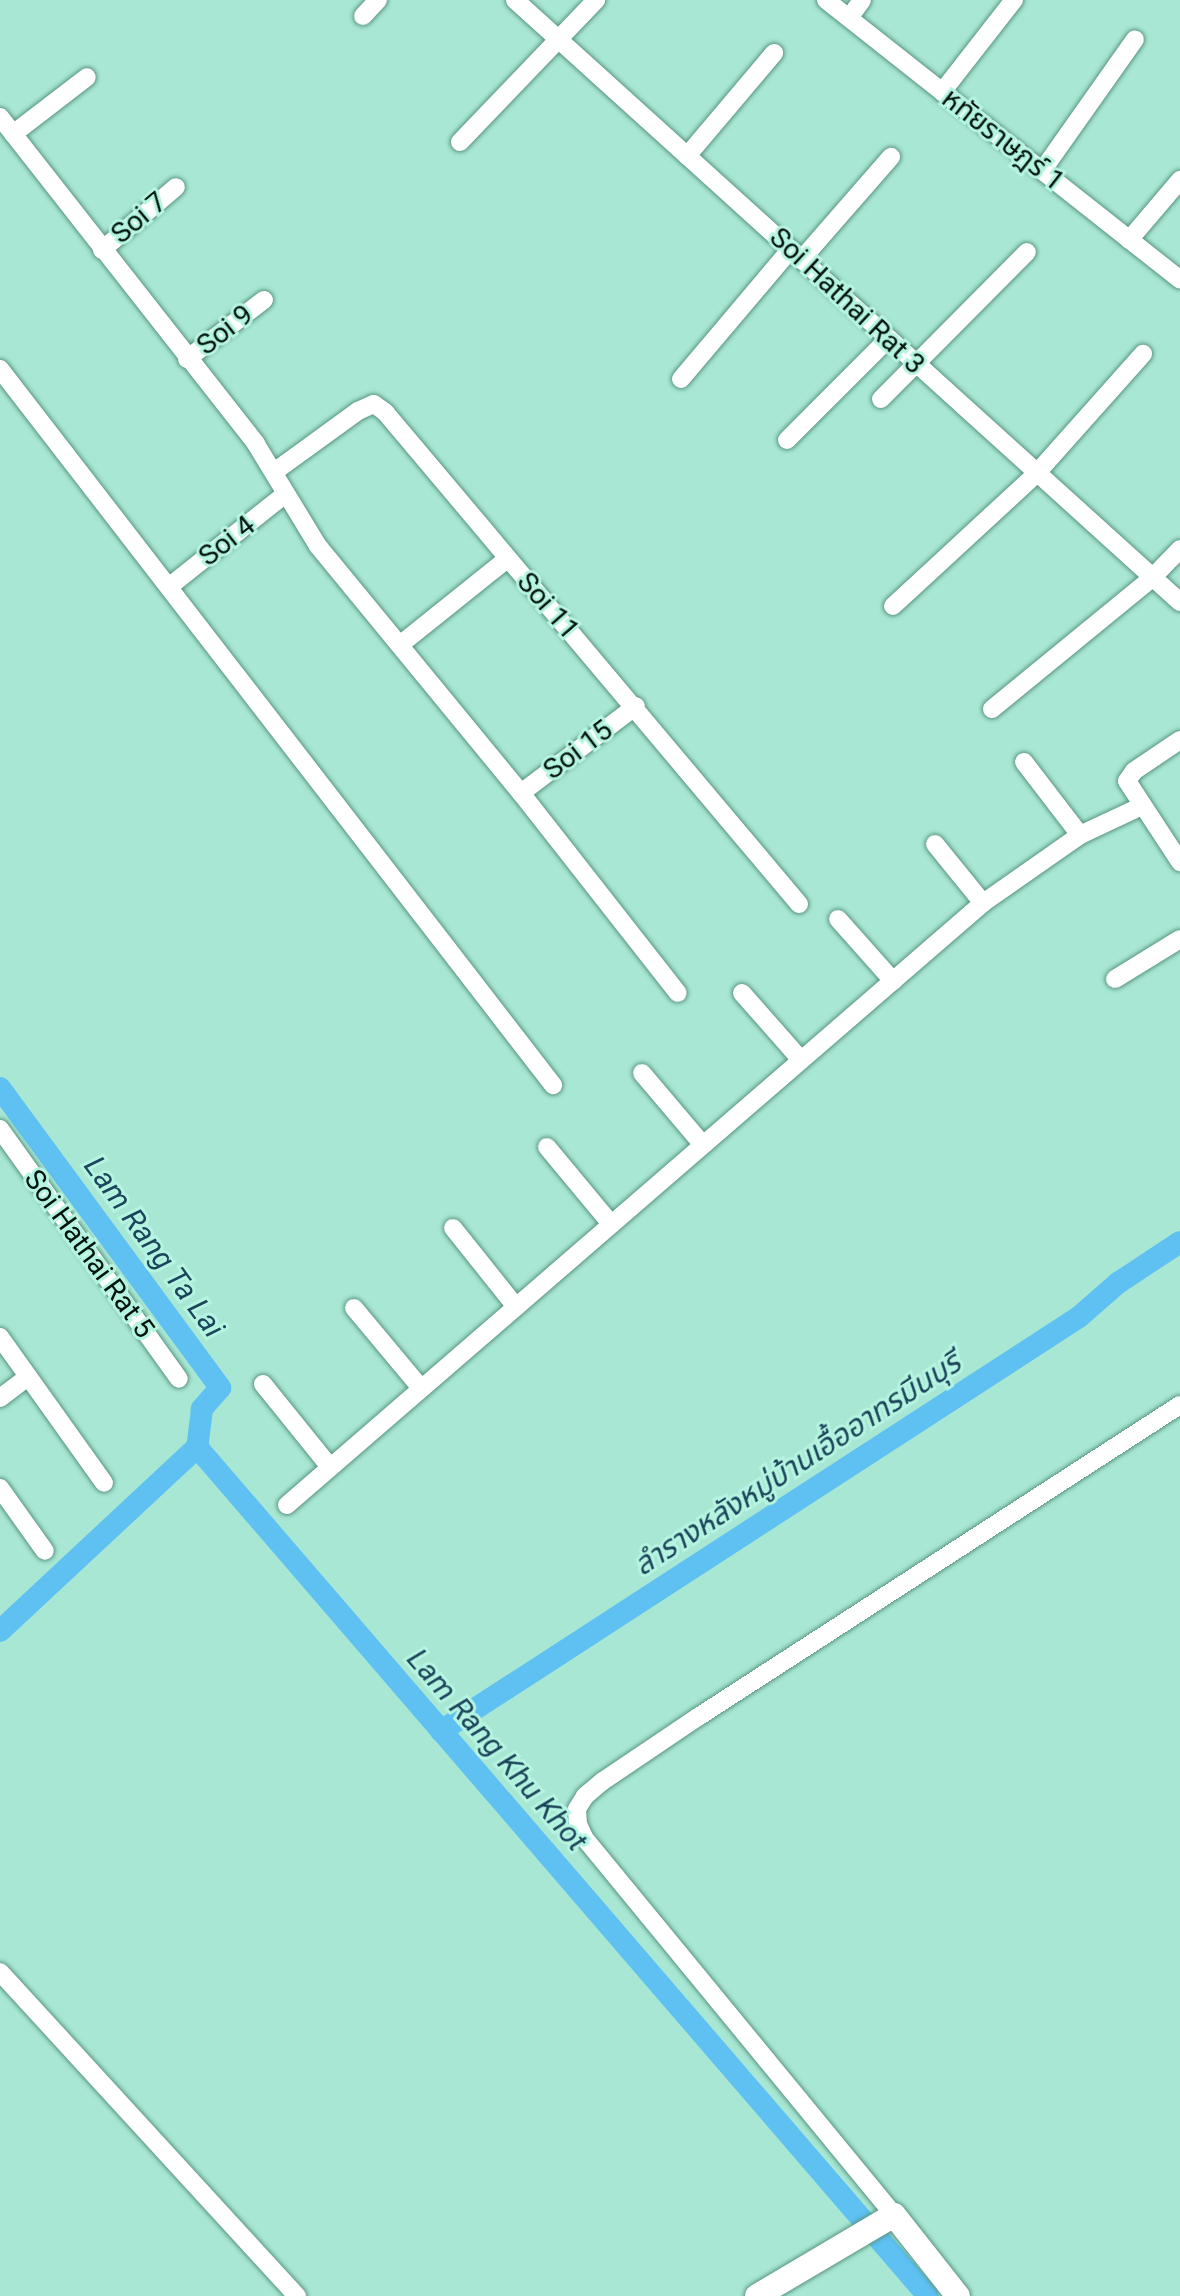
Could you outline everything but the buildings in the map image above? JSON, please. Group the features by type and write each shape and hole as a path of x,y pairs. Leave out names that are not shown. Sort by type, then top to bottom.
{"street":[{"path":"363,16 378,0"},
{"name":"Soi Hathai Rat 3","path":"515,0 1180,602"},
{"path":"460,142 596,0"},
{"name":"หทัยราษฎร์ 1","path":"826,0 1180,280"},
{"path":"849,18 862,0"},
{"path":"942,92 1014,0"},
{"path":"1042,171 1135,39"},
{"path":"687,156 774,53"},
{"path":"13,134 87,77"},
{"path":"0,117 274,472 284,495 318,546 401,644 678,993"},
{"path":"681,379 891,157"},
{"path":"1129,240 1180,180"},
{"name":"Soi 7","path":"102,250 176,187"},
{"path":"881,399 918,366 1027,252"},
{"name":"Soi 9","path":"187,359 264,300"},
{"path":"787,440 888,339"},
{"path":"893,606 1036,474 1143,354"},
{"path":"0,369 553,1085"},
{"name":"Soi 11","path":"274,472 358,411 374,404 385,412 507,559 636,706 799,904"},
{"name":"Soi 4","path":"170,586 284,495"},
{"path":"992,709 1153,577 1180,549"},
{"path":"401,644 507,559"},
{"name":"Soi 15","path":"521,793 636,706"},
{"path":"1180,740 1134,771 1127,781 1180,862"},
{"path":"1024,762 1080,835"},
{"path":"287,1505 983,903 1080,835 1142,806"},
{"path":"935,844 983,903"},
{"path":"838,919 893,981"},
{"path":"1115,979 1180,939"},
{"path":"742,993 801,1060"},
{"path":"642,1073 703,1145"},
{"name":"Soi Hathai Rat 5","path":"0,1129 179,1379"},
{"path":"547,1147 611,1224"},
{"path":"453,1228 516,1307"},
{"path":"354,1308 421,1388"},
{"path":"0,1337 104,1483"},
{"path":"0,1398 28,1377"},
{"path":"263,1384 330,1467"},
{"path":"958,2296 876,2227 584,1837 577,1809 585,1796 603,1781 698,1717 1180,1405"},
{"path":"0,1488 45,1551"},
{"path":"0,1972 297,2296"},
{"path":"757,2296 876,2227"}],"waterway":[{"name":"Lam Rang Ta Lai","path":"0,1088 220,1388 202,1409 197,1447"},
{"name":"ลำรางหลังหมู่บ้านเอื้ออาทรมีนบุรี","path":"441,1731 1079,1317 1118,1283 1180,1242"},
{"name":"Lam Rang Khu Khot","path":"0,1631 197,1447 928,2296"}]}
